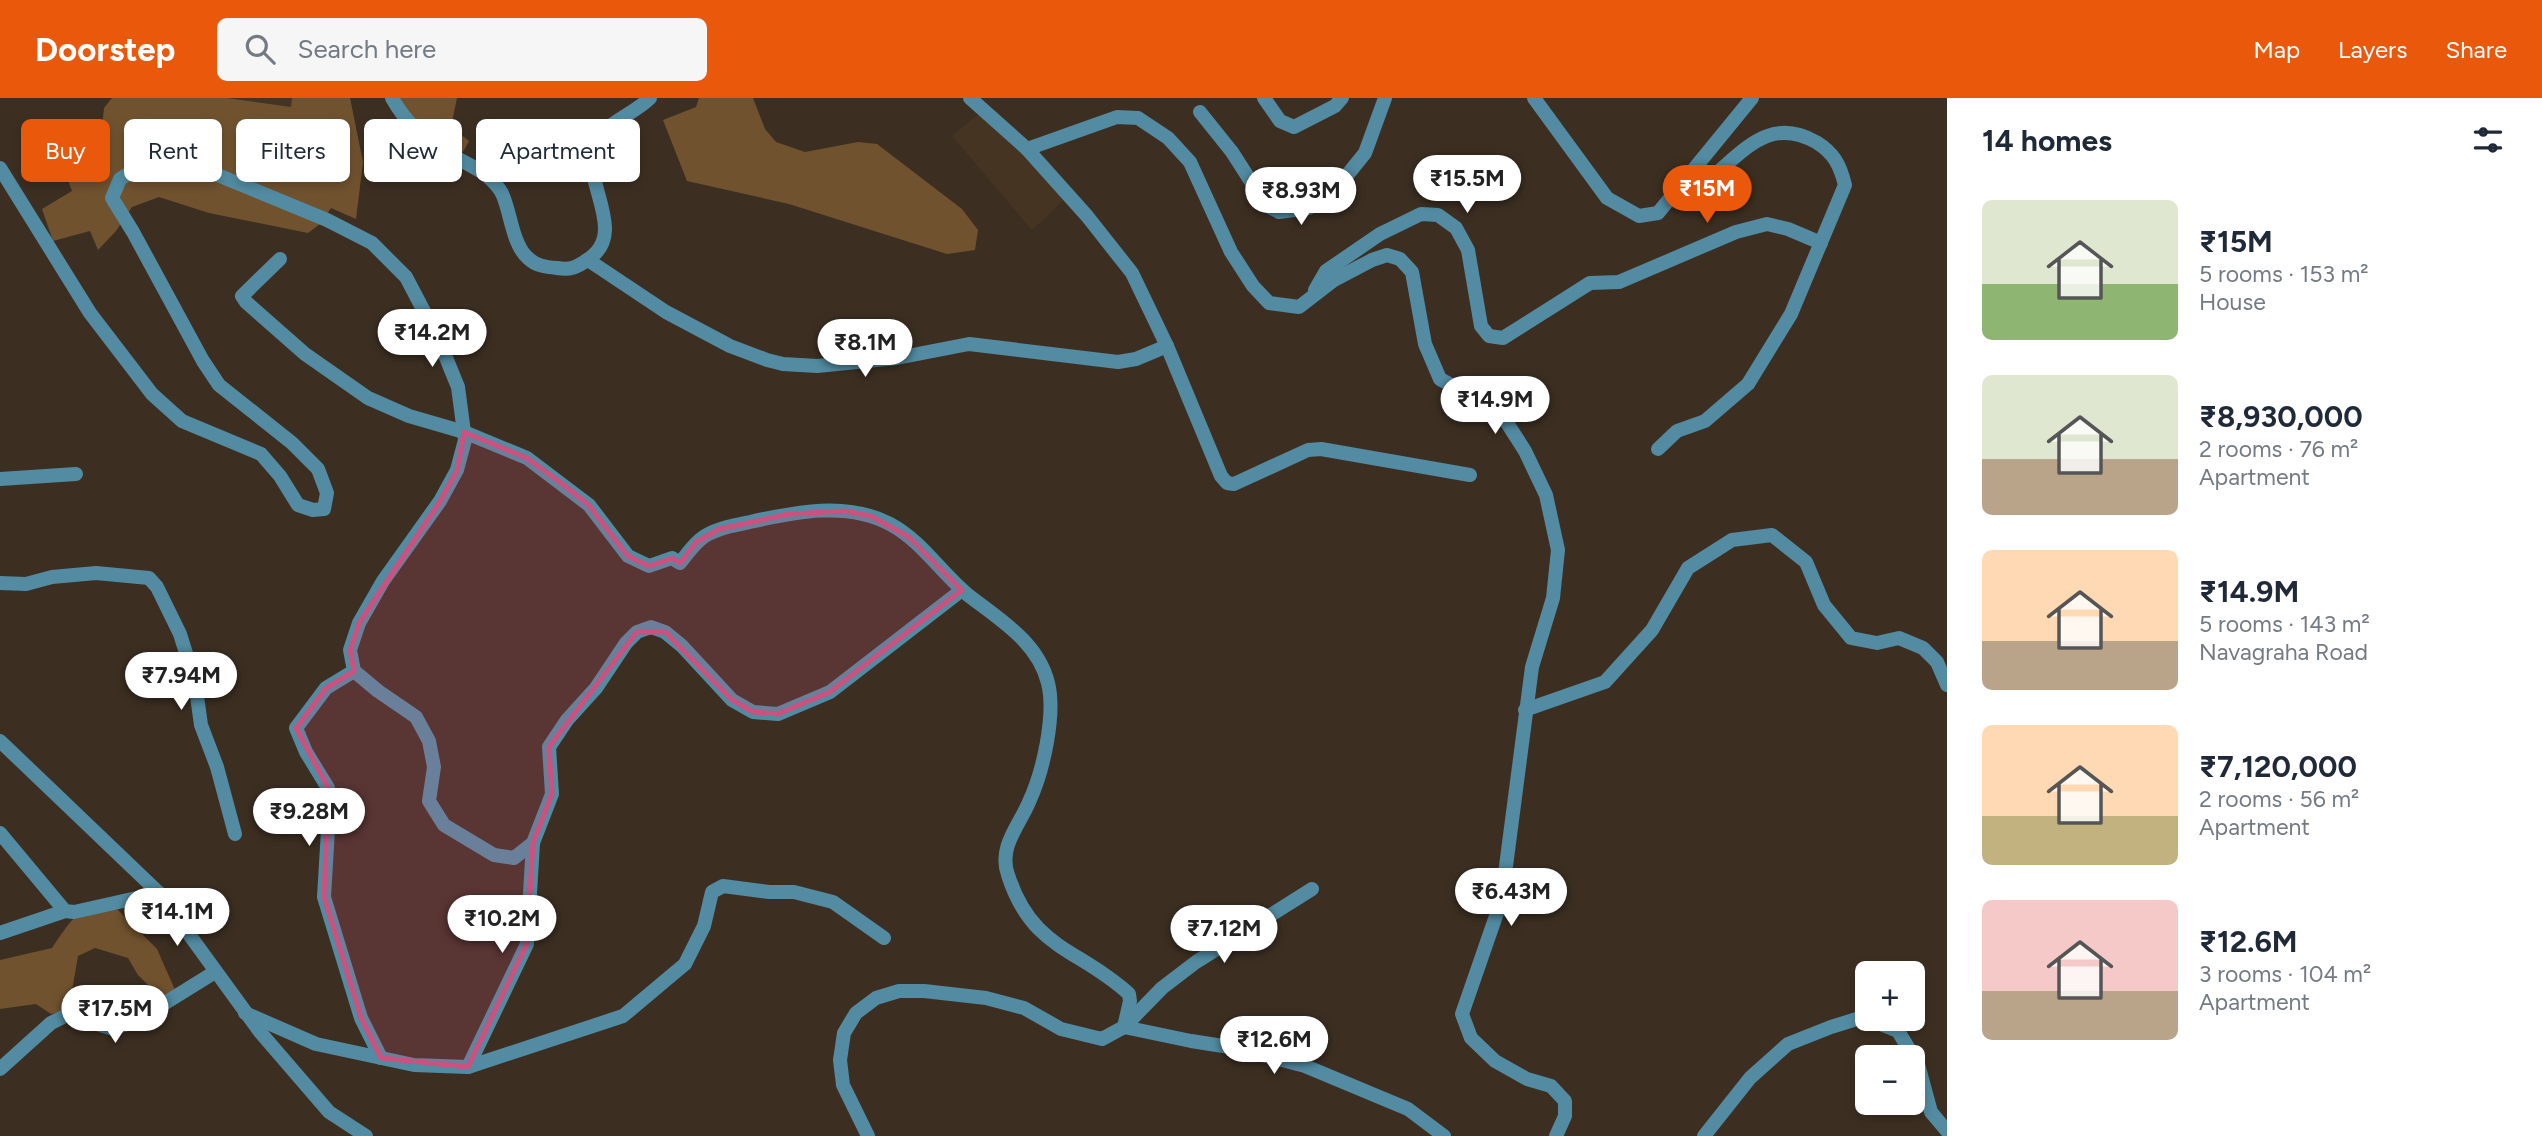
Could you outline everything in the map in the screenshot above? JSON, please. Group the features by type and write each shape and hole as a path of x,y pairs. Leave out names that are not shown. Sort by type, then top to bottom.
{"street":[{"path":"392,98 402,117 419,134 450,155 475,166 501,191 508,217 526,257 542,267 572,270 598,253 604,244 605,221 593,165 596,141 650,98"},
{"path":"970,98 1027,149 1132,273 1167,346 1221,476 1227,483 1234,484 1308,450 1321,449 1470,475"},
{"path":"1264,98 1280,121 1294,127 1335,106 1342,98"},
{"path":"1200,112 1233,152 1266,205 1279,212 1309,208 1332,194 1365,153 1385,98"},
{"path":"1534,98 1607,198 1639,216 1657,213 1752,98"},
{"path":"1027,149 1117,117 1138,118 1168,138 1190,162 1231,252 1253,286 1269,303 1299,307 1313,295 1372,260 1387,255 1400,258 1412,272 1426,344 1440,379 1500,412 1525,451 1546,495 1558,551 1553,598 1532,667 1506,866 1497,913 1462,1014 1471,1038 1495,1061 1527,1079 1551,1086 1565,1101 1565,1116 1556,1136"},
{"path":"1658,449 1677,431 1705,421 1748,384 1791,314 1845,185 1840,165 1827,149 1808,138 1788,132 1770,133 1752,143 1701,185 1674,195"},
{"path":"0,168 90,313 152,394 183,421 261,454 299,505 313,510 324,509 327,493 318,469 292,443 219,385 112,198 120,179 143,164 180,165 208,171 327,220 372,243 406,277 438,338 458,387 465,440 457,470 440,501 383,581 359,623 350,650 354,671 416,717 429,741 434,767 429,801 444,825 494,855 514,858 533,843"},
{"path":"1313,295 1326,271 1343,258 1380,234 1421,214 1438,215 1456,228 1468,250 1481,326 1489,336 1503,338 1590,283 1619,282 1736,232 1767,224 1788,229 1821,243"},
{"path":"280,259 244,291 242,296 305,354 368,398 409,416 464,432 527,458 589,505 628,556 649,566 672,558 680,563 696,542 719,529 789,514 845,511 871,516 890,524 909,537 962,590 1028,643 1044,667 1051,705 1045,751 1030,800 1007,845 1004,859 1007,874 1031,922 1048,940 1117,983 1129,994 1124,1027"},
{"path":"588,260 666,312 730,346 783,364 817,366 897,358 969,344 1118,362 1136,359 1167,346"},
{"path":"0,479 76,474"},
{"path":"1525,710 1605,682 1651,630 1688,569 1732,540 1772,535 1806,562 1824,605 1851,638 1877,643 1899,638 1923,648 1937,663 1947,685"},
{"path":"0,583 26,584 52,577 96,573 149,578 157,587 180,634 195,682 201,725 217,767 235,834"},
{"path":"468,1067 527,944 533,843 552,794 549,747 637,632 651,627 665,632 682,646 732,700 753,712 778,714 830,692 962,590"},
{"path":"354,671 326,688 296,728 306,752 327,788 330,813 324,897 361,1018 381,1058"},
{"path":"0,741 159,893 245,1013 329,1112 366,1136"},
{"path":"0,834 65,911"},
{"path":"245,1013 316,1044 414,1065 468,1067 623,1016 685,964 704,926 712,892 723,887 794,892 833,902 884,938"},
{"path":"867,1136 843,1085 841,1060 844,1033 856,1013 876,998 898,991 924,991 986,998 1024,1008 1061,1028 1102,1039 1124,1027 1162,988 1196,962 1312,889"},
{"path":"0,933 65,911 74,912 159,893"},
{"path":"0,1069 51,1023 67,1015 110,1028 133,1023 215,972"},
{"path":"1704,1136 1750,1078 1788,1045 1863,1017 1898,1031 1918,1064 1931,1112 1947,1131"},
{"path":"1124,1027 1236,1048 1305,1066 1408,1109 1444,1136"}],"highlighted area":[{"path":"464,432 527,458 560,482 589,505 628,556 649,566 672,558 680,563 696,542 719,529 789,514 845,511 871,516 909,537 962,590 830,692 778,714 753,712 732,700 665,632 637,632 549,747 552,794 533,843 527,944 468,1067 381,1058 361,1018 324,897 328,788 296,728 326,688 354,671 350,650 359,623 440,501 457,470"}],"shaded area":[{"path":"112,98 227,98 291,107 292,98 350,98 363,162 356,219 331,208 320,224 308,233 209,213 159,197 132,207 116,231 98,250 90,231 53,241 42,209 72,191 69,182 110,182 110,119 103,119 104,108"},
{"path":"227,98 292,98 291,107"},
{"path":"393,98 457,98 453,119 410,119"},
{"path":"699,98 753,98 765,129 776,142 805,152 858,142 877,144 962,209 978,230 975,250 947,254 789,204 687,181 663,120 696,107"},
{"path":"987,107 1073,191 1032,230 952,136"},
{"path":"462,136 469,141 462,152"},
{"path":"108,900 157,949 179,999 161,998 138,975 128,958 95,948 78,956 72,991 77,1008 51,1014 36,1004 0,1009 0,960 52,948 75,918 88,908"}]}
